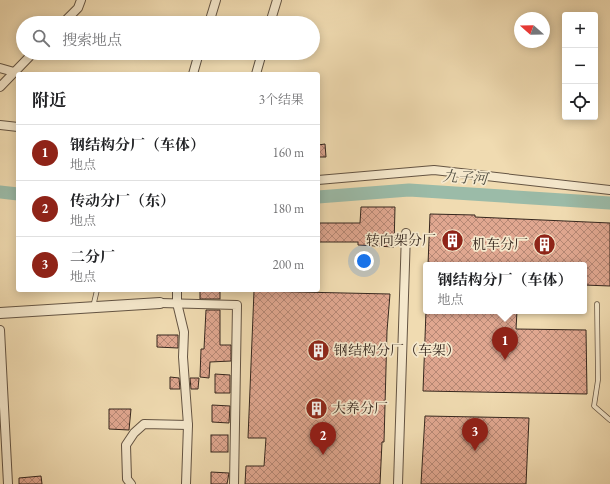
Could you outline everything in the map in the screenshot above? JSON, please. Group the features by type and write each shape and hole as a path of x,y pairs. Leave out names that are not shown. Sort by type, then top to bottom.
{"street":[{"path":"70,16 78,8 81,0"},
{"path":"211,16 216,0"},
{"path":"272,16 277,0"},
{"path":"0,87 27,60"},
{"path":"193,72 195,60"},
{"path":"257,72 260,60"},
{"path":"0,68 14,72"},
{"path":"0,125 16,127"},
{"path":"320,180 434,170 610,190"},
{"path":"398,484 406,233"},
{"path":"177,292 177,303 184,332 183,357 188,425 186,484"},
{"path":"0,313 160,303 237,305 234,484"},
{"path":"0,330 8,484"},
{"path":"131,484 127,479 126,445 134,433 144,424 188,425"}],"lane":[{"path":"93,307 97,292"},
{"path":"598,304 598,380 594,406 610,420"}],"building":[{"path":"325,144 326,157 320,157 320,145"},
{"path":"361,207 395,207 394,247 358,245 358,242 320,242 320,223 360,223"},
{"name":"机车分厂","path":"430,214 475,215 475,217 610,223 610,286 587,285 587,262 428,262"},
{"path":"200,292 220,292 220,299 200,299"},
{"path":"254,292 390,294 387,331 384,442 382,442 380,484 245,484 246,466 264,466 266,438 248,438"},
{"path":"206,310 220,310 220,345 231,345 231,361 210,362 209,378 200,377 201,349 204,349"},
{"path":"426,314 517,314 516,329 586,330 587,394 423,391"},
{"path":"157,335 178,335 178,348 157,347"},
{"path":"215,374 230,375 230,393 215,393"},
{"path":"170,377 179,378 180,389 170,389"},
{"path":"190,378 199,378 198,389 191,389"},
{"path":"212,405 230,406 229,423 212,422"},
{"path":"109,409 131,409 129,430 109,429"},
{"path":"425,416 529,418 526,484 421,484"},
{"path":"211,435 228,435 228,452 211,452"},
{"path":"211,472 229,473 227,484 211,484"},
{"path":"41,476 42,484 19,484 19,478"}],"waterway":[{"name":"九子河","path":"320,197 409,190 610,203"},
{"name":"九子河","path":"0,192 16,194"}],"place":[{"name":"转向架分厂","path":"452,240"},
{"name":"机车分厂","path":"544,244"},
{"name":"钢结构分厂（车架）","path":"319,350"},
{"name":"钢结构分厂（车体）","path":"505,360"},
{"name":"大养分厂","path":"317,408"},
{"name":"二分厂","path":"475,451"},
{"name":"传动分厂（东）","path":"323,455"}]}
